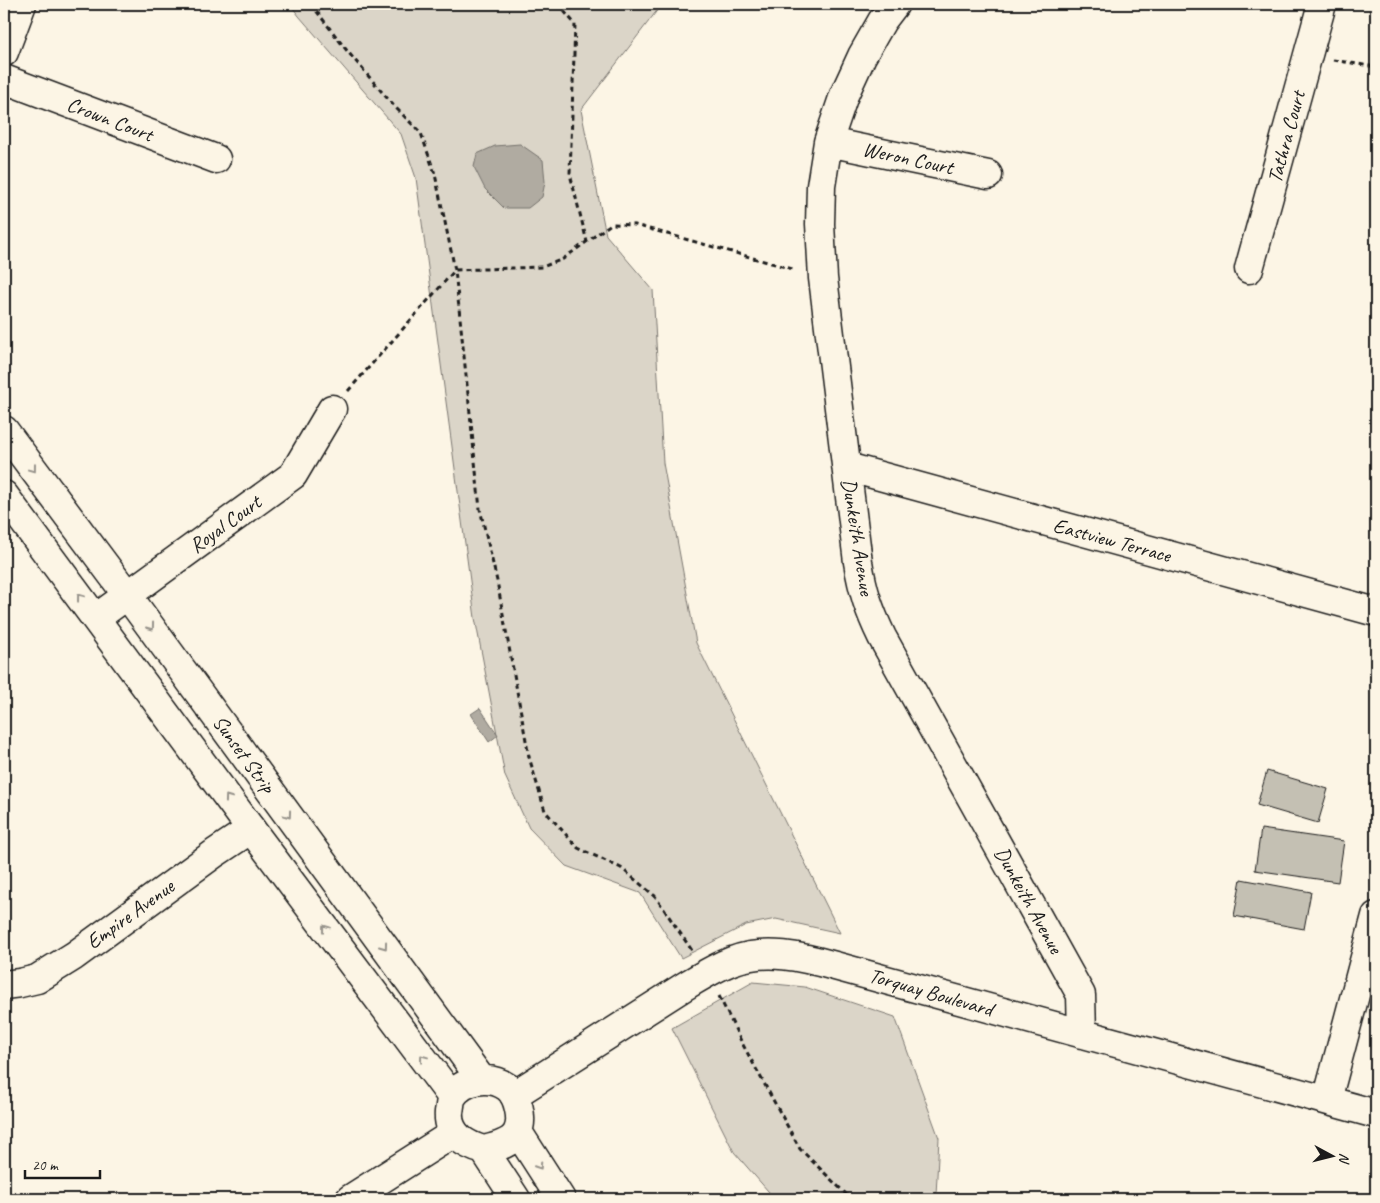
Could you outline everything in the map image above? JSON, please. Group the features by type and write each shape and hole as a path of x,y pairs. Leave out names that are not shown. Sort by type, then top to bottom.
{"street":[{"path":"4,52 22,4"},
{"name":"Dunkeith Avenue","path":"895,4 882,21 862,56 844,95 828,142 821,186 820,224 824,278 863,591 870,614 882,638 1081,995 1082,1034"},
{"name":"Tathra Court","path":"1249,269 1322,4"},
{"name":"Crown Court","path":"4,79 216,159"},
{"name":"Weron Court","path":"828,142 988,175"},
{"name":"Royal Court","path":"96,618 293,475 332,409"},
{"name":"Sunset Strip","path":"4,430 482,1079"},
{"name":"Eastview Terrace","path":"847,467 1376,612"},
{"name":"Sunset Strip","path":"4,495 452,1097"},
{"name":"Empire Avenue","path":"4,985 20,984 37,979 251,829"},
{"path":"1327,1100 1376,916"},
{"name":"Torquay Boulevard","path":"514,1095 707,973 733,960 752,956 776,955 798,956 1376,1114"},
{"path":"482,1079 507,1087 514,1095 519,1106 520,1118 518,1132 509,1141 497,1147 484,1150 464,1143 454,1133 449,1120 452,1097 469,1083 482,1079"},
{"path":"518,1132 561,1199"},
{"path":"350,1199 454,1133"},
{"path":"484,1150 516,1199"}],"path":[{"path":"312,4 348,52 392,105 421,133 436,174 455,270 480,510 497,581 529,757 545,811 578,848 622,868 655,896 707,973 742,1043 800,1149 851,1199"},
{"path":"558,4 576,24 570,174 587,242"},
{"path":"1308,55 1376,68"},
{"path":"332,409 455,270 542,267 563,259 611,224 635,225 824,278"}],"shaded area":[{"path":"290,4 662,4 581,110 606,235 653,290 663,463 696,643 840,933 776,919 746,925 681,958 640,893 566,866 529,828 505,776 475,618 416,178 401,134"},
{"path":"520,144 543,160 545,182 542,197 528,208 504,208 485,189 474,167 477,154 495,146"},
{"path":"480,708 498,735 489,742 471,714"},
{"path":"753,982 805,987 895,1017 939,1138 936,1195 980,1199 775,1199 734,1152 672,1028"}],"building":[{"path":"1267,771 1328,789 1318,823 1257,805"},
{"path":"1261,829 1344,841 1338,882 1255,870"},
{"path":"1241,879 1311,892 1304,929 1234,916"}]}
